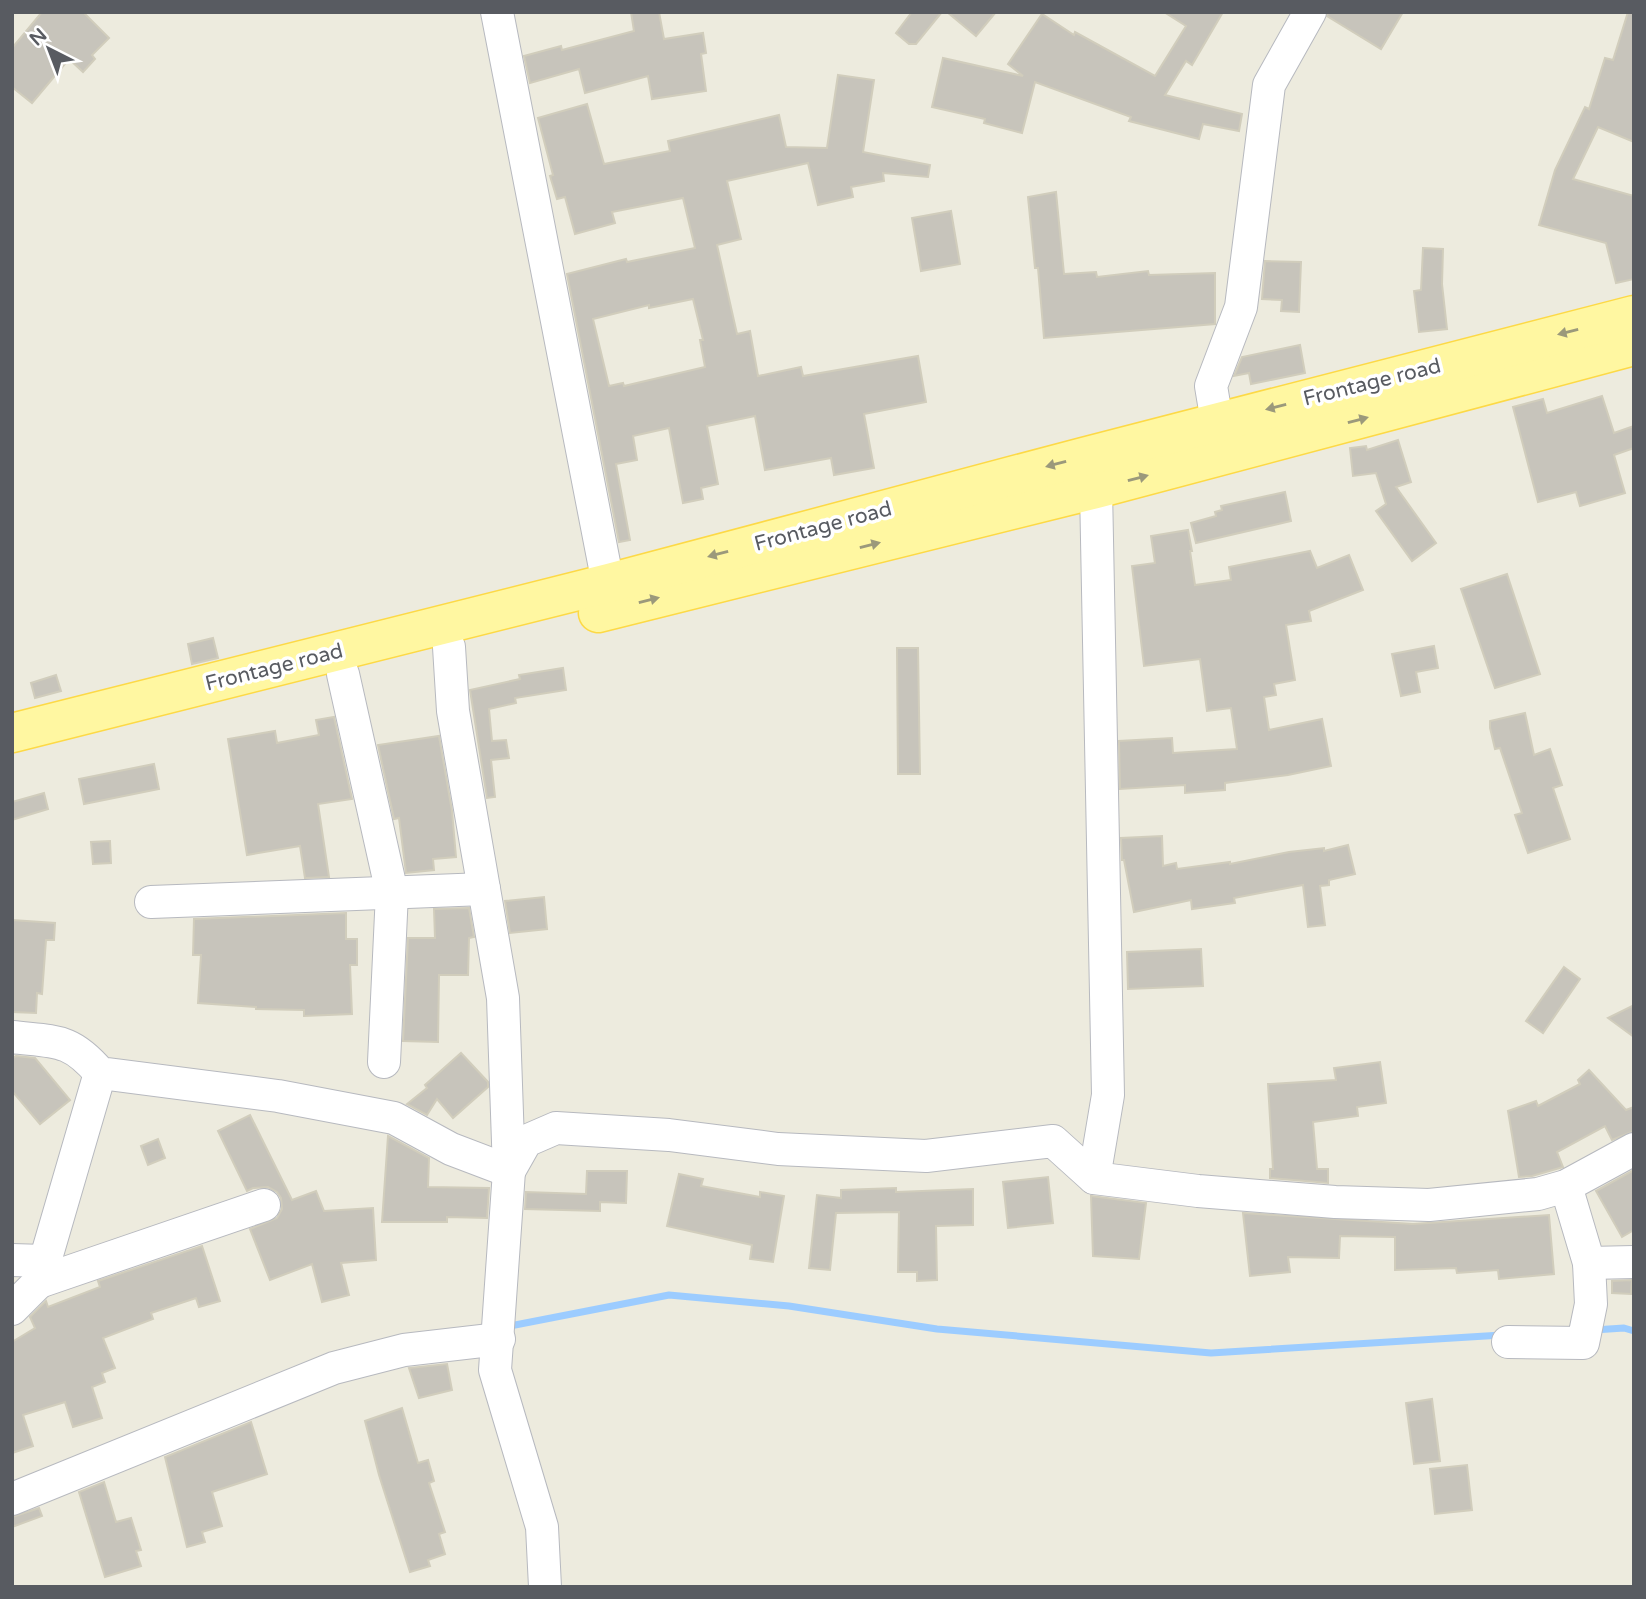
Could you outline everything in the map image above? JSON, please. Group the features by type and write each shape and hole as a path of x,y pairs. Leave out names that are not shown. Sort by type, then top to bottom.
{"main road":[{"name":"Frontage road","path":"12,733 611,596 1217,422 1634,315"},
{"path":"12,759 449,647 611,596 1096,489 1634,346"}],"street":[{"path":"497,12 611,596"},
{"path":"1217,422 1211,386 1241,307 1269,85 1310,12"},
{"path":"1094,1178 1108,1095 1096,489"},
{"path":"449,647 453,711 503,998 509,1171 495,1370 542,1527 545,1587"},
{"path":"343,674 392,893 384,1062"},
{"path":"151,902 484,889"},
{"path":"12,1037 61,1043 83,1053 100,1073 278,1096 394,1118 451,1149 509,1171"},
{"path":"12,1309 41,1272 100,1073"},
{"path":"509,1171 526,1141 556,1128 669,1135 778,1149 926,1156 1054,1141 1094,1178 1198,1191 1335,1202 1429,1205 1538,1194 1566,1186 1634,1149"},
{"path":"1508,1342 1583,1343 1591,1304 1590,1263 1566,1186"},
{"path":"12,1260 41,1272 264,1205"},
{"path":"1590,1263 1634,1262"},
{"path":"12,1499 334,1368 404,1349 499,1339"}],"building":[{"path":"42,12 83,12 109,38 92,55 95,59 83,72 69,59 32,103 12,87 12,48"},
{"path":"631,12 659,12 664,39 703,33 706,53 701,54 706,91 652,99 648,76 585,93 579,69 530,83 524,56 561,46 562,50 634,31"},
{"path":"912,12 942,12 916,44 909,44 896,33"},
{"path":"947,12 996,12 976,36"},
{"path":"1164,12 1223,12 1192,65 1186,61 1165,95 1242,114 1239,131 1203,124 1199,139 1129,121 1131,117 1035,82 1022,133 984,123 985,119 932,107 943,58 1023,76 1008,64 1042,14 1074,35 1075,32 1155,76 1186,26"},
{"path":"1328,12 1403,12 1381,49 1327,16"},
{"path":"1628,12 1634,12 1634,142 1598,127 1573,179 1634,196 1634,279 1616,283 1606,243 1539,225 1555,170 1585,107 1589,109 1605,58 1613,60"},
{"path":"838,75 874,80 863,152 930,165 928,177 883,173 884,181 851,187 853,197 818,205 808,163 727,181 741,239 717,245 737,334 750,331 758,376 801,367 803,376 918,356 926,402 864,414 874,468 834,475 831,458 765,470 755,416 707,426 718,484 701,488 703,499 683,503 669,428 633,436 637,460 616,464 630,540 619,542 567,274 626,259 627,262 695,248 683,198 612,212 615,223 575,234 565,197 557,199 538,118 587,104 604,164 670,151 668,141 779,115 786,147 827,148","holes":["693,299 703,340 700,340 705,367 624,386 623,383 609,386 593,319 649,305 649,308"]},
{"path":"1056,192 1064,274 1096,272 1097,277 1148,271 1149,275 1215,273 1215,324 1044,338 1028,197"},
{"path":"951,211 960,264 921,271 912,218"},
{"path":"1423,248 1443,249 1442,284 1447,329 1419,332 1414,291 1421,290"},
{"path":"1265,261 1301,262 1299,312 1281,311 1282,300 1262,299"},
{"path":"1300,345 1305,373 1251,384 1249,373 1234,376 1242,357"},
{"path":"1602,396 1614,433 1634,426 1634,448 1614,455 1625,493 1580,506 1576,492 1538,502 1513,407 1543,399 1547,413"},
{"path":"1398,440 1411,482 1396,487 1436,543 1412,561 1376,511 1386,504 1376,473 1353,476 1350,448 1366,446 1367,450"},
{"path":"1285,492 1291,521 1196,543 1191,523 1216,516 1215,512 1222,510 1221,506"},
{"path":"1188,530 1195,585 1231,580 1229,567 1310,551 1317,568 1349,555 1363,590 1309,611 1311,621 1286,625 1295,680 1274,684 1276,695 1264,697 1269,730 1322,719 1331,766 1225,783 1225,790 1185,793 1185,785 1120,789 1119,741 1172,738 1173,753 1237,749 1231,708 1207,711 1200,659 1144,666 1132,566 1155,563 1151,536"},
{"path":"1507,574 1540,674 1495,688 1461,589"},
{"path":"213,638 218,658 192,664 188,644"},
{"path":"1434,646 1438,668 1416,672 1420,692 1401,696 1392,654"},
{"path":"897,648 918,648 920,774 898,774"},
{"path":"563,668 566,690 515,698 516,703 489,709 492,741 506,740 509,758 491,760 495,797 487,798 470,690 520,679 519,675"},
{"path":"56,675 61,691 35,698 31,683"},
{"path":"1525,713 1534,755 1550,749 1562,785 1553,788 1570,839 1528,853 1515,815 1522,813 1500,748 1495,749 1490,728 1490,721"},
{"path":"334,717 352,799 318,804 329,877 305,878 300,846 247,855 228,739 275,731 277,743 319,735 316,720"},
{"path":"439,736 452,811 456,857 433,859 434,870 406,873 399,818 394,819 378,745"},
{"path":"154,764 159,789 84,804 79,779"},
{"path":"44,793 48,809 12,820 12,802"},
{"path":"1162,836 1163,866 1176,863 1177,869 1230,864 1289,852 1324,848 1324,851 1348,845 1355,874 1329,880 1329,885 1320,886 1325,925 1308,927 1303,885 1234,898 1235,903 1192,909 1191,900 1134,912 1122,860 1121,838"},
{"path":"110,841 111,863 93,864 91,842"},
{"path":"544,897 547,929 510,933 505,901"},
{"path":"469,908 474,937 469,938 468,975 439,975 438,1042 403,1041 408,938 435,938 434,909"},
{"path":"346,913 346,939 357,939 357,965 350,965 352,1014 304,1016 304,1010 256,1009 198,1003 201,955 193,955 194,919"},
{"path":"12,920 55,923 54,940 46,940 42,994 37,993 36,1013 12,1012"},
{"path":"1201,949 1203,986 1128,989 1127,952"},
{"path":"1564,967 1580,979 1543,1033 1526,1021"},
{"path":"1634,1005 1634,1037 1608,1018"},
{"path":"461,1053 488,1082 488,1087 453,1118 437,1099 427,1115 407,1104 427,1088 425,1085"},
{"path":"16,1056 35,1058 70,1100 40,1124 12,1091 12,1059"},
{"path":"1380,1062 1386,1103 1357,1107 1358,1116 1313,1122 1317,1169 1328,1169 1328,1183 1270,1178 1270,1169 1273,1169 1268,1084 1336,1080 1334,1068"},
{"path":"1589,1070 1626,1110 1634,1107 1634,1131 1612,1140 1605,1126 1557,1152 1563,1167 1519,1177 1508,1111 1536,1101 1538,1106 1580,1084 1578,1080"},
{"path":"250,1115 292,1200 316,1191 324,1211 373,1208 376,1260 341,1263 349,1295 322,1302 312,1264 270,1280 250,1229 277,1218 282,1209 281,1198 268,1187 247,1191 218,1131"},
{"path":"388,1136 429,1158 428,1187 489,1188 487,1218 447,1217 447,1222 382,1222"},
{"path":"158,1139 165,1158 148,1165 141,1146"},
{"path":"1634,1170 1634,1230 1622,1237 1596,1191"},
{"path":"587,1171 627,1171 626,1203 600,1202 600,1211 525,1209 526,1192 586,1194"},
{"path":"679,1174 703,1179 701,1186 760,1197 760,1192 784,1196 773,1262 750,1259 752,1245 667,1226"},
{"path":"1048,1177 1053,1223 1008,1228 1003,1182"},
{"path":"896,1188 896,1192 973,1189 973,1225 936,1226 937,1280 917,1281 917,1272 898,1272 899,1212 836,1213 830,1270 809,1268 817,1195 841,1198 841,1190"},
{"path":"1091,1196 1146,1203 1139,1259 1093,1256"},
{"path":"1243,1213 1413,1224 1549,1215 1554,1274 1499,1279 1498,1270 1457,1273 1456,1268 1395,1270 1395,1237 1340,1236 1339,1258 1288,1257 1290,1272 1250,1276"},
{"path":"202,1246 220,1301 199,1307 196,1298 151,1313 153,1319 103,1338 115,1368 102,1373 105,1382 92,1387 102,1418 73,1427 65,1402 23,1415 33,1446 12,1453 12,1342 35,1328 30,1317 46,1301 48,1307 100,1287 98,1281"},
{"path":"1632,1280 1631,1294 1612,1293 1612,1281"},
{"path":"447,1364 452,1390 419,1398 409,1368"},
{"path":"1432,1399 1440,1461 1414,1464 1406,1403"},
{"path":"402,1408 418,1463 428,1460 434,1481 429,1483 445,1532 439,1534 445,1554 428,1560 430,1566 410,1572 365,1421"},
{"path":"251,1422 267,1474 212,1492 222,1526 202,1532 205,1542 187,1547 165,1457"},
{"path":"1467,1465 1472,1510 1435,1514 1430,1469"},
{"path":"104,1482 116,1522 131,1518 141,1550 136,1551 141,1566 105,1577 79,1492"},
{"path":"39,1508 42,1516 12,1527 12,1517"}],"waterway":[{"path":"505,1327 669,1295 789,1306 937,1329 1211,1353 1502,1335"},
{"path":"1594,1330 1624,1328 1634,1331"}]}
